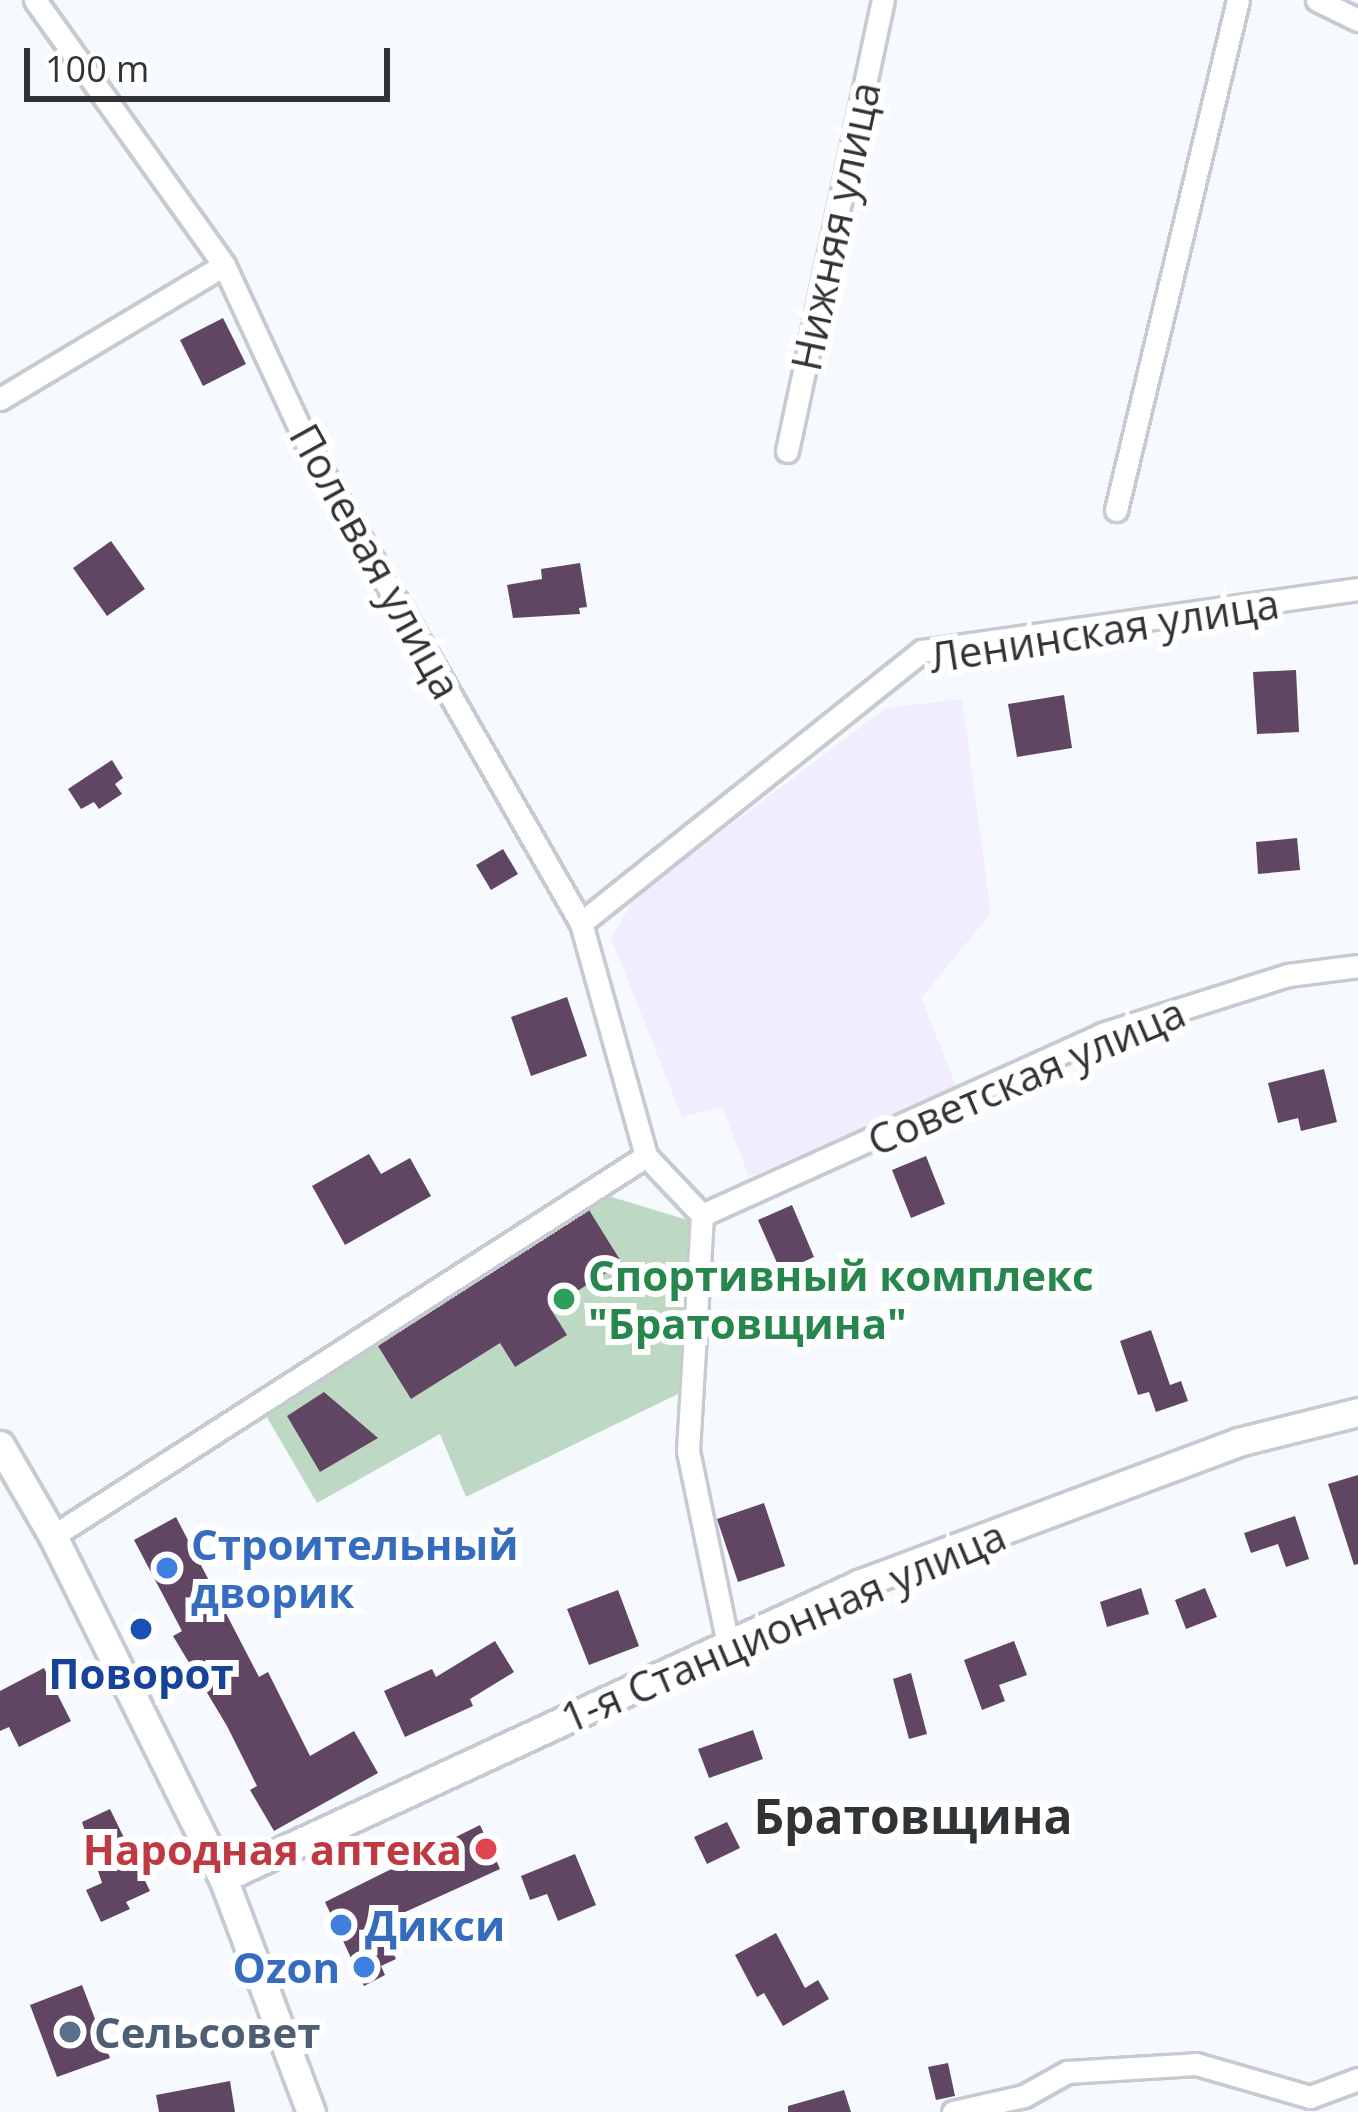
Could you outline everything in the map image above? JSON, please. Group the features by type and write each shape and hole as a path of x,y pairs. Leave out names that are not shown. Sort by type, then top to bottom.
{"main road":[{"name":"1-я Станционная улица","path":"223,1878 859,1584 1238,1442 1358,1412"},
{"path":"0,1445 53,1536 223,1878 311,2112"}],"street":[{"name":"Полевая улица","path":"35,0 224,265 311,452 581,923 646,1156"},
{"name":"Нижняя улица","path":"787,451 883,0"},
{"path":"1116,511 1238,0"},
{"path":"1317,0 1358,20"},
{"path":"0,399 224,265"},
{"name":"Ленинская улица","path":"581,923 922,651 1358,590"},
{"name":"Советская улица","path":"702,1215 1102,1034 1288,975 1358,966"},
{"path":"53,1536 646,1156 702,1215 688,1451 728,1644"},
{"path":"953,2112 1024,2096 1067,2072 1196,2064 1310,2096 1358,2079"}],"shaded area":[{"path":"962,699 991,913 921,998 957,1088 749,1177 722,1107 682,1117 611,938 635,897 886,708"}],"green space":[{"name":"Спортивный комплекс \"Братовщина\"","path":"602,1194 691,1221 680,1393 466,1497 440,1434 317,1503 265,1414"}],"building":[{"path":"223,318 246,364 203,386 180,340"},
{"path":"111,541 145,589 107,616 73,568"},
{"path":"580,563 587,607 579,608 580,614 513,618 507,585 542,579 541,569"},
{"path":"1296,670 1299,732 1257,734 1253,672"},
{"path":"1064,695 1072,748 1017,757 1008,704"},
{"path":"112,760 123,778 115,784 122,794 99,809 94,802 81,809 68,789"},
{"path":"1297,838 1300,870 1258,874 1256,842"},
{"path":"503,849 518,874 491,890 476,865"},
{"path":"567,997 587,1056 531,1076 511,1017"},
{"path":"1324,1069 1337,1122 1301,1131 1298,1118 1278,1123 1268,1083"},
{"path":"369,1154 381,1174 410,1158 431,1196 345,1245 312,1186"},
{"path":"926,1156 945,1204 911,1218 892,1170"},
{"path":"792,1205 814,1257 781,1272 758,1220"},
{"path":"589,1210 622,1263 550,1308 567,1335 515,1367 500,1343 411,1399 378,1346"},
{"path":"1151,1330 1170,1385 1181,1381 1188,1401 1156,1412 1149,1392 1138,1395 1120,1341"},
{"path":"324,1392 378,1438 320,1472 287,1416"},
{"path":"1358,1475 1358,1564 1354,1565 1328,1484"},
{"path":"764,1503 785,1566 738,1582 717,1519"},
{"path":"1295,1516 1309,1559 1286,1567 1278,1544 1251,1553 1244,1533"},
{"path":"176,1517 259,1677 268,1672 310,1756 354,1731 378,1773 274,1831 250,1790 257,1786 227,1726 173,1636 182,1631 134,1540"},
{"path":"1141,1588 1149,1614 1107,1627 1100,1602"},
{"path":"1205,1588 1217,1617 1186,1629 1175,1600"},
{"path":"618,1590 639,1646 589,1665 567,1609"},
{"path":"495,1641 514,1672 470,1699 473,1706 405,1737 384,1691 432,1669 436,1677"},
{"path":"1014,1641 1027,1675 999,1685 1005,1701 982,1710 964,1660"},
{"path":"44,1668 71,1721 19,1747 9,1727 0,1731 0,1691"},
{"path":"911,1673 927,1734 909,1739 893,1679"},
{"path":"753,1730 763,1759 709,1778 698,1749"},
{"path":"110,1809 150,1891 126,1902 130,1909 101,1922 86,1890 102,1883 82,1822"},
{"path":"727,1822 740,1848 707,1864 694,1837"},
{"path":"480,1825 500,1869 403,1913 413,1935 390,1946 396,1959 381,1966 385,1975 364,1986 325,1902"},
{"path":"575,1854 596,1905 558,1921 547,1894 530,1900 521,1876"},
{"path":"776,1933 805,1988 818,1980 829,1999 783,2026 764,1993 757,1997 735,1955"},
{"name":"Сельсовет","path":"82,1985 110,2058 57,2077 30,2005"},
{"path":"948,2063 955,2096 936,2100 928,2067"},
{"path":"230,2081 235,2112 159,2112 156,2095"},
{"path":"844,2090 851,2112 788,2112 788,2106"}],"place":[{"name":"Спортивный комплекс \"Братовщина\"","path":"564,1299"},
{"name":"Строительный дворик","path":"167,1568"},
{"name":"Поворот","path":"141,1629"},
{"name":"Народная аптека","path":"486,1849"},
{"name":"Дикси","path":"341,1925"},
{"name":"Ozon","path":"364,1967"},
{"name":"Сельсовет","path":"70,2032"}],"district":[{"name":"Братовщина","path":"913,1816"}]}
